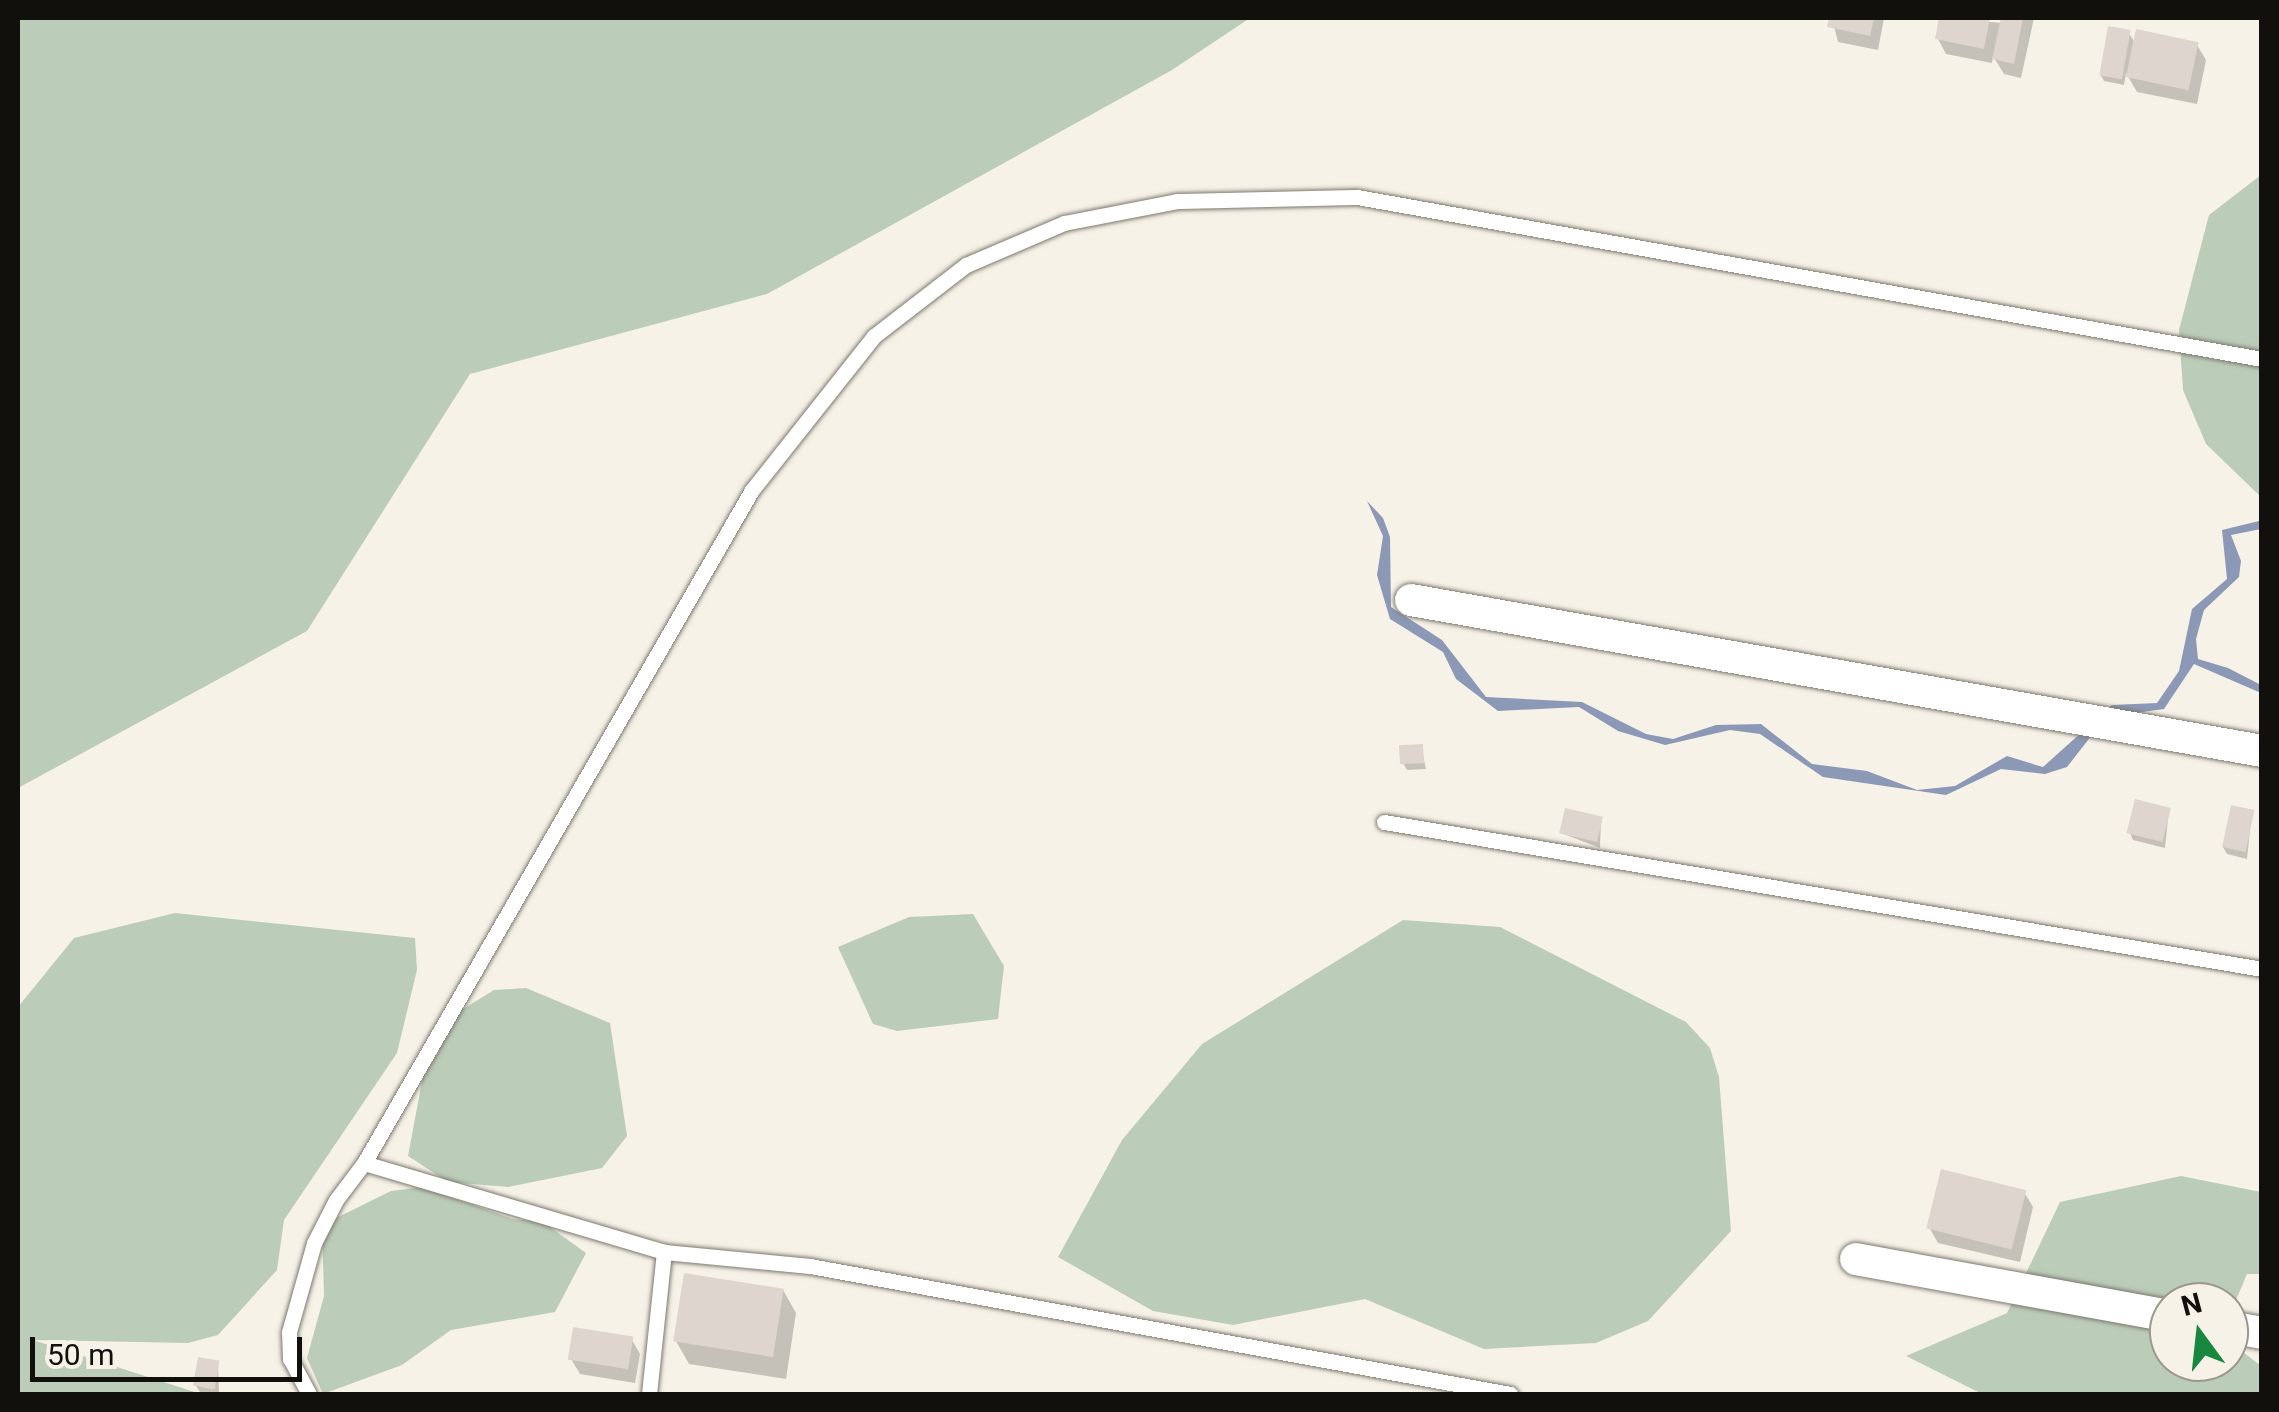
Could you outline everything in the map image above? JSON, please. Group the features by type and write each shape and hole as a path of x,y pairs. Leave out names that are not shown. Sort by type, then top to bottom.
{"street":[{"path":"1411,600 2262,751"},
{"path":"1856,1258 2149,1312"}],"lane":[{"path":"309,1394 290,1359 295,1304 314,1243 752,490 874,336 983,258 1064,224 1177,200 1357,197 2262,359"},
{"path":"1384,822 2262,969"},
{"path":"364,1163 664,1252 810,1266 1510,1394"},
{"path":"650,1394 664,1252"}],"green space":[{"path":"18,18 1250,18 1172,70 767,294 470,374 307,631 18,788"},
{"path":"2261,175 2261,497 2206,444 2183,390 2179,330 2209,215"},
{"path":"175,913 415,938 417,970 397,1053 284,1220 277,1270 218,1335 188,1343 33,1340 201,1394 18,1394 18,1007 74,938"},
{"path":"973,914 1004,966 998,1019 897,1031 873,1024 838,947 909,917"},
{"path":"1403,920 1500,927 1686,1022 1710,1048 1719,1077 1731,1231 1648,1321 1596,1343 1484,1349 1365,1299 1233,1325 1153,1311 1058,1257 1122,1140 1202,1044"},
{"path":"526,988 610,1023 627,1136 602,1168 508,1187 448,1182 408,1156 423,1076 455,1014 494,990"},
{"path":"2181,1176 2261,1192 2261,1274 2247,1274 2244,1282 2149,1282 2149,1382 2249,1382 2249,1357 2261,1366 2261,1394 1982,1394 1906,1356 2007,1313 2060,1202"},
{"path":"422,1187 513,1219 543,1222 586,1253 555,1312 451,1330 402,1365 323,1394 307,1358 324,1296 322,1225 391,1191"}],"water":[{"path":"1367,501 1383,518 1390,537 1391,607 1442,640 1486,697 1582,702 1646,734 1673,739 1716,725 1761,724 1812,764 1867,771 1917,790 1955,786 2007,756 2043,767 2112,705 2157,703 2179,671 2192,609 2227,579 2222,530 2259,521 2261,529 2231,535 2241,561 2239,577 2204,610 2196,639 2198,659 2228,668 2261,685 2261,693 2194,664 2164,709 2106,717 2067,767 2045,774 2001,769 1946,795 1823,777 1760,734 1730,730 1665,745 1618,731 1579,707 1498,711 1456,679 1443,652 1390,619 1377,575 1383,536"}],"building":[{"path":"1829,18 1874,18 1870,36 1827,27"},
{"path":"1939,18 1990,18 1984,49 1935,39"},
{"path":"2001,18 2023,18 2014,64 1992,59"},
{"path":"2108,26 2131,30 2122,79 2099,75"},
{"path":"2136,29 2199,42 2188,90 2126,77"},
{"path":"1423,744 1424,763 1400,764 1399,745"},
{"path":"2135,799 2171,808 2162,842 2127,833"},
{"path":"2231,805 2254,810 2246,852 2222,847"},
{"path":"1565,808 1603,817 1597,842 1559,833"},
{"path":"1941,1169 2026,1190 2012,1249 1926,1228"},
{"path":"684,1273 784,1289 773,1357 673,1341"},
{"path":"573,1327 633,1337 628,1369 568,1360"},
{"path":"198,1357 220,1361 215,1389 193,1386"}]}
